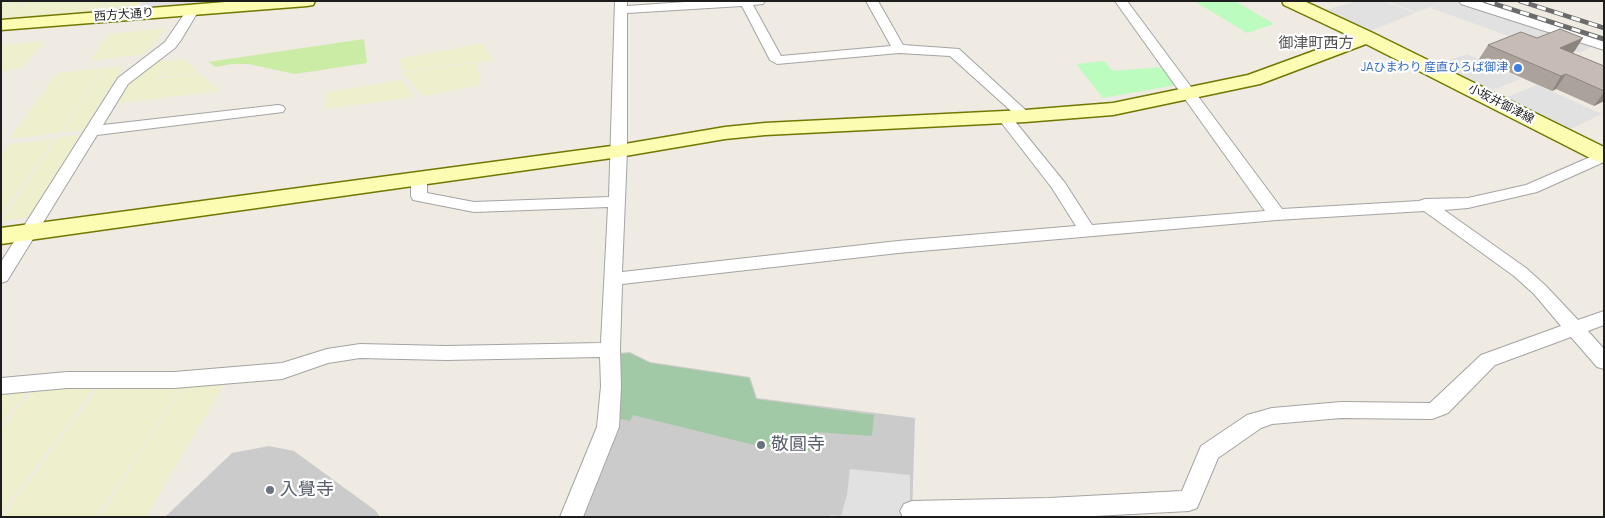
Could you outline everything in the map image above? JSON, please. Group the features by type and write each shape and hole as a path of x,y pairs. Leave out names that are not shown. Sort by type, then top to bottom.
{"street":[{"name":"西方大通り","path":"1,25 202,7 307,1"},
{"path":"872,1 899,48"},
{"path":"1120,1 1277,215"},
{"name":"小坂井御津線","path":"1290,1 1367,37 1604,156"},
{"path":"1465,1 1604,46"},
{"path":"571,517 608,427 619,150 621,6 750,2 777,60 899,48 954,52 1015,116 1087,230"},
{"path":"1,277 123,81 170,46 202,7"},
{"path":"1,236 419,179 725,133 765,129 1113,109 1252,80 1367,37"},
{"path":"92,131 278,109"},
{"path":"614,279 898,247 1087,230 1425,204 1468,203 1531,189 1604,156"},
{"path":"419,179 419,196 474,207 617,202"},
{"path":"1425,204 1520,272 1540,290 1591,323 1604,362"},
{"path":"912,511 1052,512 1189,500 1209,452 1254,421 1272,416 1341,410 1432,411 1441,407 1488,360 1591,323"},
{"path":"1,386 67,380 174,380 282,371 327,356 360,351 446,353 610,350"}],"shaded area":[{"path":"143,1 201,1 199,4 138,9"},
{"path":"1357,1 1383,1 1415,13 1368,32 1322,11"},
{"path":"1386,1 1458,1 1595,45 1580,53 1550,41 1536,46 1431,8 1445,2 1416,12"},
{"path":"1467,54 1521,79 1487,92 1433,66"},
{"path":"1537,85 1602,114 1564,132 1502,99"},
{"name":"敬圓寺","path":"630,352 650,362 750,377 757,398 915,418 912,517 578,517 619,353"},
{"name":"入覺寺","path":"269,446 294,451 376,511 380,517 165,517 232,453"},
{"path":"850,469 910,475 910,517 830,517 831,515 841,516 847,495"}],"green space":[{"path":"1,1 23,1 9,18 1,18"},
{"path":"25,1 106,1 98,11 10,18"},
{"path":"108,1 141,1 136,8 101,11"},
{"path":"1194,1 1235,1 1274,24 1247,33"},
{"path":"166,28 146,54 90,61 109,34"},
{"path":"364,39 367,63 295,74 248,64 231,64 216,67 208,62"},
{"path":"44,41 22,68 1,71 1,45"},
{"path":"483,43 493,60 403,71 399,59"},
{"path":"184,59 199,73 161,77 169,61"},
{"path":"155,60 168,61 159,78 155,79 200,74 221,91 117,103 129,82"},
{"path":"1104,61 1113,71 1163,67 1176,85 1103,98 1076,64"},
{"path":"477,63 480,85 430,95 421,95 402,72"},
{"path":"123,66 83,130 62,133 104,68"},
{"path":"103,68 60,133 9,139 57,73"},
{"path":"402,80 414,97 324,109 327,92"},
{"path":"80,135 28,218 1,221 57,138"},
{"path":"54,139 1,217 1,156 10,144"},
{"path":"629,353 650,363 749,378 756,399 874,415 872,436 814,432 811,451 758,446 633,415 630,421 617,418 619,354"},
{"path":"184,384 224,384 146,517 100,517"},
{"path":"97,385 1,514 1,429 33,390"},
{"path":"100,385 182,385 97,517 2,517"},
{"path":"29,390 1,424 1,393"}],"building":[{"path":"1560,29 1583,38 1560,48 1604,66 1604,91 1566,74 1561,76 1488,45 1521,32 1537,38"}],"railway":[{"path":"1486,1 1604,39"},
{"path":"1520,1 1604,28"}],"place":[{"name":"JAひまわり 産直ひろば御津","path":"1518,68"},
{"name":"敬圓寺","path":"761,445"},
{"name":"入覺寺","path":"270,490"}],"district":[{"name":"御津町西方","path":"1316,44"}]}
